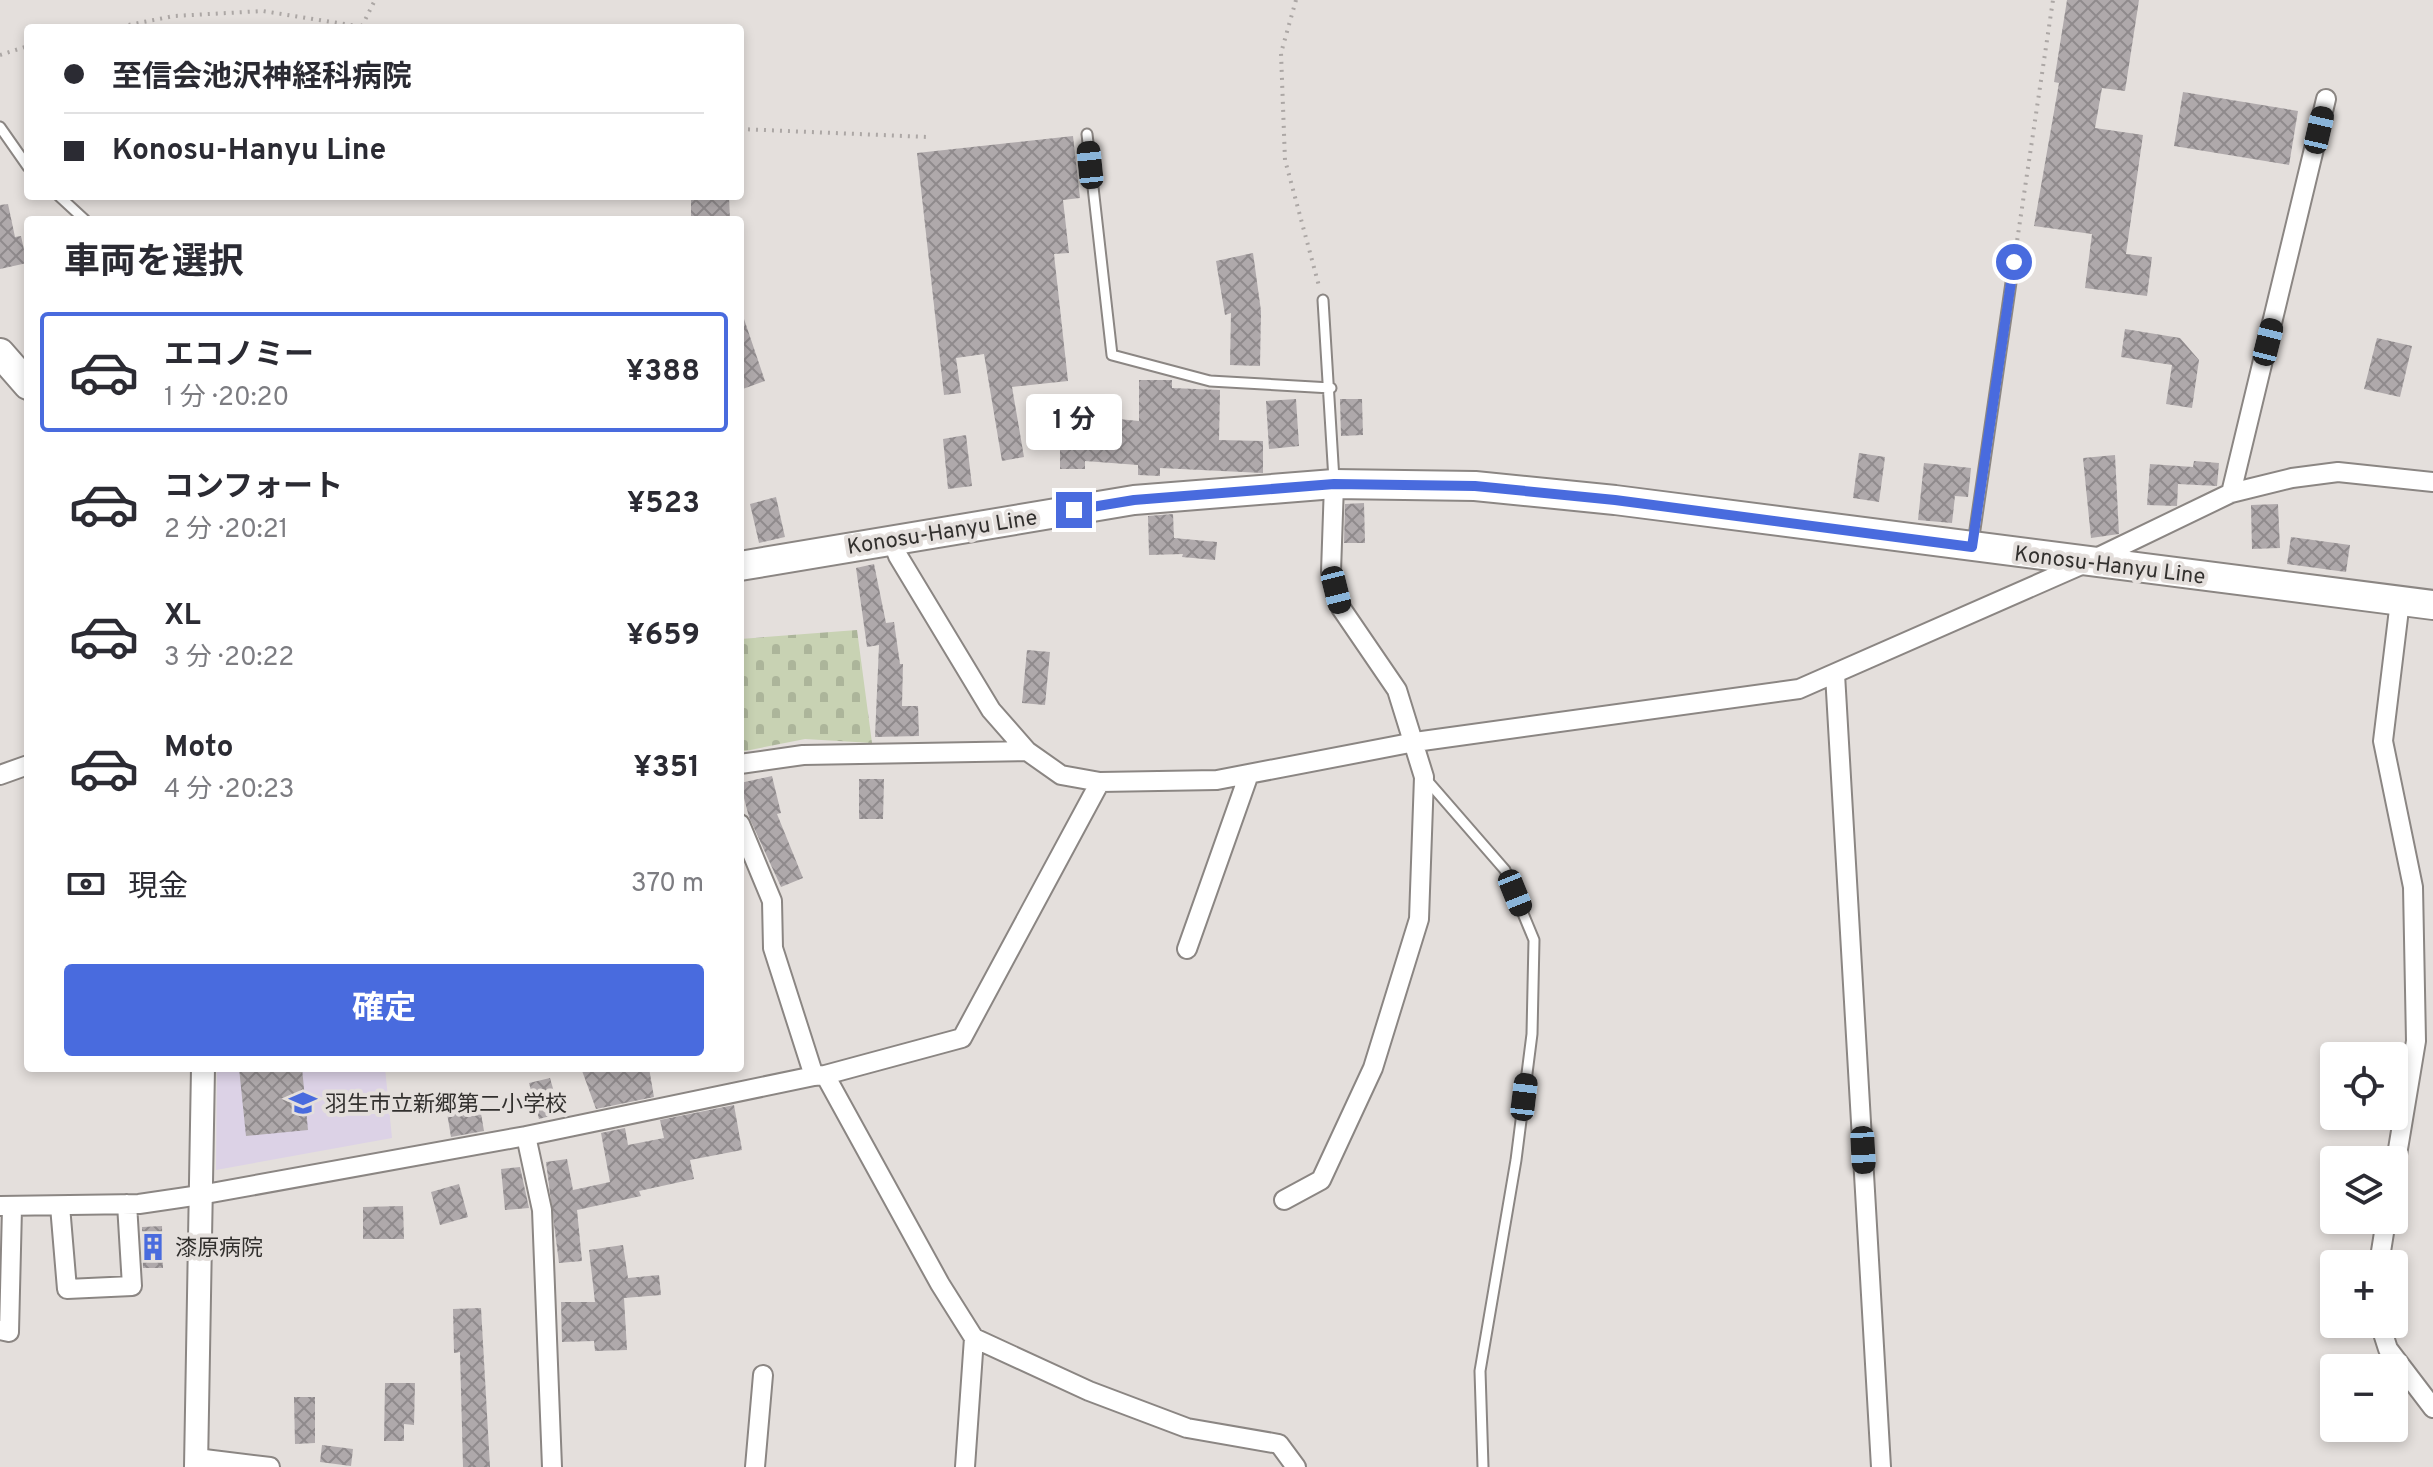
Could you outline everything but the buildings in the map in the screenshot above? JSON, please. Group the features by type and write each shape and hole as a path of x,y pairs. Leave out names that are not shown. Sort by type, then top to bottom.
{"main road":[{"path":"0,353 24,380"},
{"name":"Konosu-Hanyu Line","path":"744,565 1134,500 1334,484 1475,486 1615,500 2433,605"}],"street":[{"path":"2231,493 2326,99"},
{"path":"892,540 898,556 991,710 1027,751 1061,775 1100,782 1217,780 1415,742 1799,689 2088,562 2231,493 2292,478 2338,472 2433,482"},
{"path":"1284,1200 1321,1180 1373,1068 1419,919 1424,777 1397,690 1341,608 1331,572 1334,484"},
{"path":"2398,1146 2416,1041 2413,887 2383,741 2400,601"},
{"path":"1835,674 1881,1467"},
{"path":"744,763 803,755 1027,751"},
{"path":"0,775 24,766"},
{"path":"1187,949 1249,774"},
{"path":"0,1330 9,1332 6,1207 127,1204 200,1195 526,1136 820,1075 962,1038 1100,782"},
{"path":"744,834 772,901 773,948 820,1075 974,1338 1089,1391 1187,1428 1279,1444 1296,1467"},
{"path":"203,1072 196,1462 270,1467"},
{"path":"526,1136 542,1210 552,1467"},
{"path":"60,1206 67,1289 80,1289 132,1286 127,1204"},
{"path":"965,1467 974,1338"},
{"path":"2384,1338 2388,1349 2433,1408"},
{"path":"755,1467 763,1375"}],"lane":[{"path":"0,127 24,161"},
{"path":"1087,134 1112,355 1210,381 1331,388"},
{"path":"63,200 81,216"},
{"path":"1972,547 2014,262"},
{"path":"1323,300 1331,388 1334,484"},
{"path":"1424,777 1505,870 1534,940 1532,1034 1516,1160 1480,1371 1483,1467"}],"path":[{"path":"363,24 375,0"},
{"path":"1296,0 1281,53 1285,160 1323,300"},
{"path":"2014,262 2053,0"},
{"path":"133,24 174,16 263,11 349,24"},
{"path":"0,55 24,47"},
{"path":"744,129 928,137"}],"shaded area":[{"name":"羽生市立新郷第二小学校","path":"217,1072 385,1072 392,1138 216,1170"}],"green space":[{"path":"857,630 872,743 805,739 744,751 744,639"}],"place":[{"name":"羽生市立新郷第二小学校","path":"303,1103"},
{"name":"漆原病院","path":"153,1247"}],"route":[{"path":"1074,510 1134,500 1334,484 1475,486 1615,500 1972,547 2014,262"}]}
